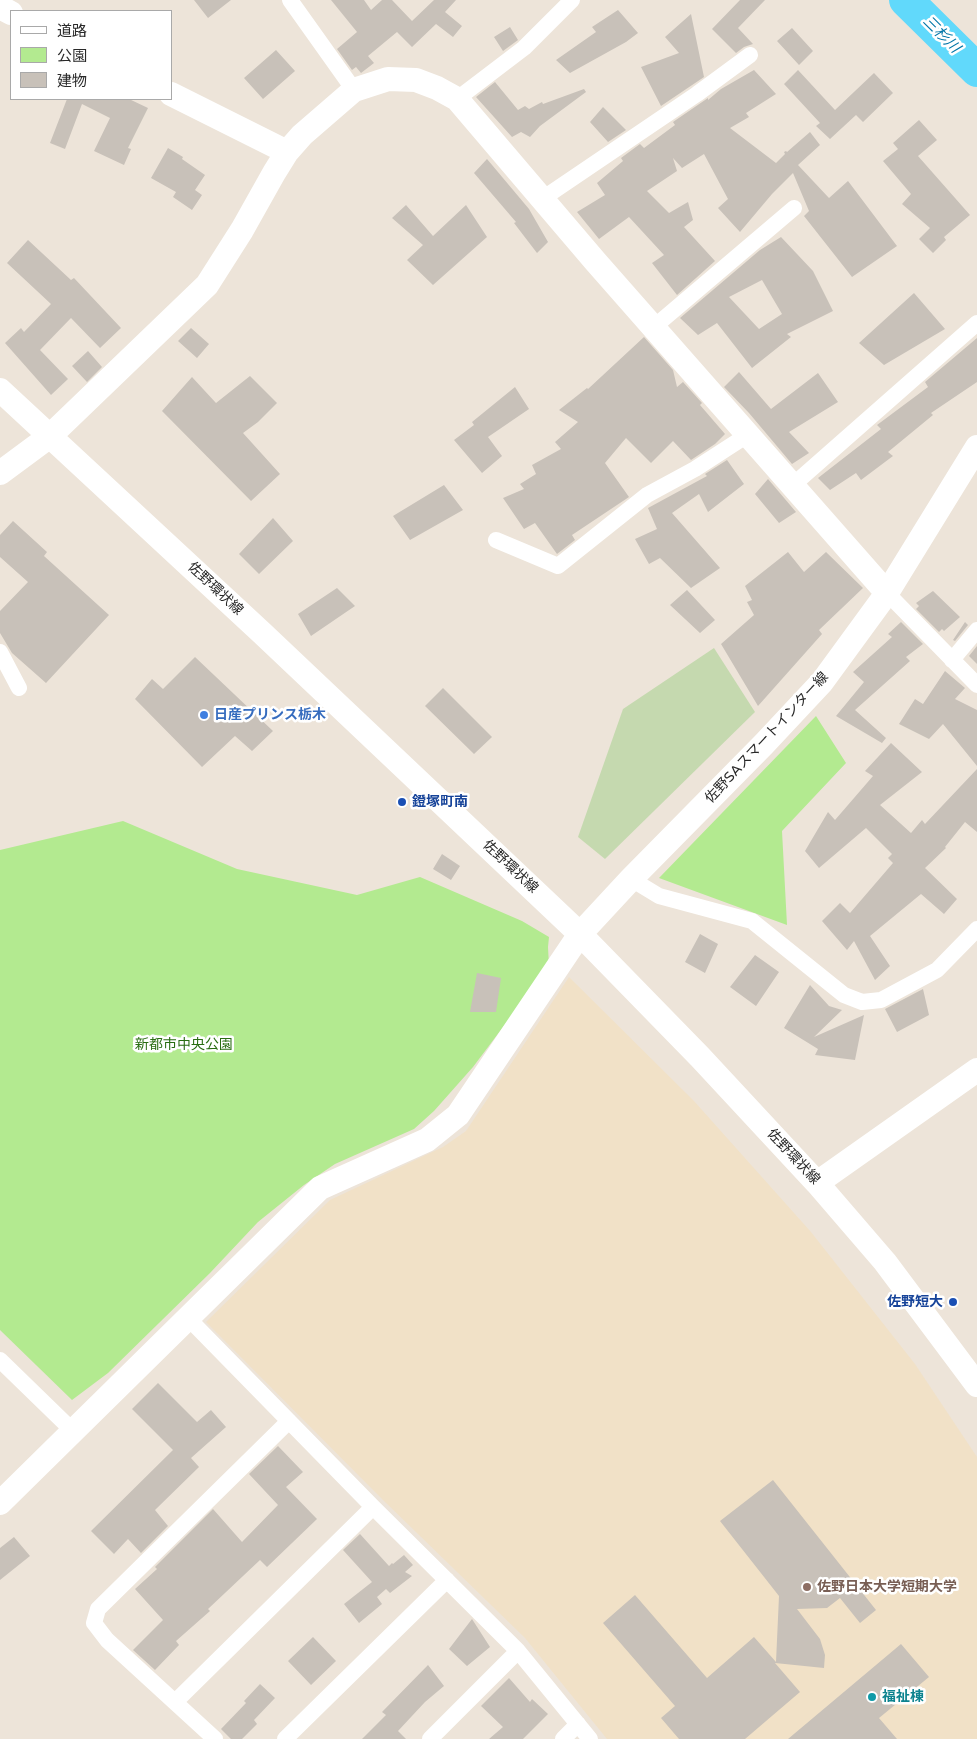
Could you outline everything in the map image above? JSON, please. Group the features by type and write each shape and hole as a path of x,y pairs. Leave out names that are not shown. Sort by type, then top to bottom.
{"street":[{"path":"290,0 354,90"},
{"path":"457,99 524,48 572,0"},
{"path":"542,199 697,94 750,55"},
{"path":"0,473 50,436 207,285 242,230 287,152 302,135 354,90 388,79 416,80 437,88 457,99 542,199 887,593 977,685"},
{"path":"172,94 287,152"},
{"path":"654,327 794,208"},
{"path":"793,485 977,323"},
{"name":"佐野環状線","path":"0,390 262,633 580,934 700,1057 817,1183 885,1262 977,1385"},
{"path":"496,540 558,566 647,496 696,469 749,434"},
{"name":"佐野SAスマートインター線","path":"0,1503 320,1188 427,1140 458,1115 580,934 800,706 851,644 887,593 977,447"},
{"path":"952,660 977,630"},
{"path":"0,652 19,688"},
{"path":"631,880 659,896 752,921 844,995 862,1002 881,1000 937,970 977,929"},
{"path":"817,1183 977,1070"},
{"path":"188,1318 373,1507 518,1650 590,1739"},
{"path":"0,1360 73,1431"},
{"path":"215,1739 107,1640 94,1623 98,1609 289,1421"},
{"path":"175,1702 373,1507"},
{"path":"285,1739 447,1580"},
{"path":"430,1739 518,1650"},
{"path":"563,1739 578,1724"}],"shaded area":[{"name":"佐野日本大学短期大学","path":"569,977 694,1101 811,1232 915,1364 977,1457 977,1739 607,1739 525,1638 383,1500 206,1322 330,1200 443,1147 466,1131"}],"green space":[{"path":"714,648 755,712 605,859 578,837 623,709"},
{"path":"816,716 846,763 782,831 787,925 659,878"},
{"name":"新都市中央公園","path":"123,821 237,869 357,895 420,877 522,921 549,937 549,966 473,1067 434,1111 414,1129 335,1164 304,1185 258,1222 210,1273 108,1373 72,1400 0,1330 0,850"}],"building":[{"path":"194,0 231,0 208,18"},
{"path":"331,0 364,0 371,10 382,0 392,0 412,21 434,0 456,0 445,12 462,26 453,37 436,24 412,47 397,32 368,56 374,63 361,73 356,67 352,70 337,49 357,32"},
{"path":"740,0 765,0 738,28 753,44 744,47 736,53 712,29"},
{"path":"618,10 638,33 626,42 570,73 556,60 596,32 592,27"},
{"path":"691,14 704,77 661,106 641,67 679,53 665,37"},
{"path":"510,27 518,40 503,51 494,37"},
{"path":"792,28 813,51 799,65 777,41"},
{"path":"276,50 295,71 263,99 244,78"},
{"path":"754,70 776,94 746,113 749,117 730,128 776,163 785,154 784,152 787,152 810,132 820,145 798,165 829,198 848,181 897,246 852,277 804,216 809,211 793,173 772,194 740,232 718,208 728,199 704,154 682,168 673,158 677,171 647,191 669,213 688,202 693,220 684,227 715,261 677,295 652,263 664,255 629,217 599,239 577,212 605,195 597,183 623,161 621,158 640,144 644,148 675,125 673,122 708,98 708,100 721,89"},
{"path":"798,70 835,110 874,73 893,93 863,122 856,115 830,139 816,126 820,123 784,84"},
{"path":"495,82 518,110 525,106 529,109 542,102 543,104 584,89 586,92 540,126 530,137 521,132 512,137 476,97"},
{"path":"67,100 131,100 148,108 128,148 131,149 124,165 94,151 110,118 82,104 65,149 50,143"},
{"path":"603,107 626,130 608,142 590,122"},
{"path":"919,120 937,140 918,156 970,215 944,237 946,240 933,253 919,239 930,228 902,204 911,194 883,161 898,149 893,143"},
{"path":"168,148 183,157 182,159 205,175 195,190 202,195 192,210 173,197 176,192 151,178"},
{"path":"487,159 529,209 548,242 537,253 514,223 516,222 474,173"},
{"path":"406,205 433,236 466,205 487,237 433,285 407,260 423,245 392,218"},
{"path":"781,237 813,271 833,311 787,334 791,337 752,368 717,323 698,335 680,318 760,250","holes":["762,280 782,314 759,329 729,297"]},
{"path":"28,240 71,280 74,278 121,328 100,348 71,318 40,350 68,379 51,395 5,343 21,328 24,332 51,304 7,263"},
{"path":"914,293 945,329 884,365 859,343"},
{"path":"191,328 209,344 197,358 178,341"},
{"path":"644,337 673,370 677,387 683,382 702,403 700,405 725,434 715,444 691,460 673,441 651,463 626,438 605,463 629,497 572,535 575,540 557,554 535,523 524,529 503,498 524,489 520,484 536,474 532,465 561,449 555,442 578,422 559,410 588,389"},
{"path":"977,338 977,382 931,413 933,415 888,452 893,456 861,480 856,473 830,490 818,478 881,429 877,425 928,387 925,382"},
{"path":"88,351 102,367 87,382 72,366"},
{"path":"739,372 771,409 818,373 838,402 789,432 809,453 792,464 749,413 724,387"},
{"path":"250,376 277,403 258,422 243,433 280,474 251,501 162,411 192,377 216,403"},
{"path":"515,387 529,409 488,437 502,456 482,473 454,440 474,425 472,422"},
{"path":"727,460 744,484 708,512 699,494 672,513 720,568 691,588 660,558 649,564 635,539 657,529 648,508 707,476 705,474"},
{"path":"768,479 796,512 779,523 755,494"},
{"path":"444,485 463,510 410,540 393,516"},
{"path":"273,518 293,541 259,574 239,554"},
{"path":"13,521 47,552 44,556 109,615 46,683 12,653 0,633 0,611 28,582 0,557 0,535"},
{"path":"788,552 804,572 826,552 863,588 819,630 822,634 758,706 721,644 754,615 747,602 752,600 745,586"},
{"path":"337,588 355,606 311,636 298,614"},
{"path":"687,590 715,620 700,633 670,605"},
{"path":"933,591 960,617 944,631 942,629 939,632 916,609 919,606 916,603"},
{"path":"901,622 923,644 906,657 910,661 855,710 886,738 882,743 836,716 864,682 853,672 892,637 888,634"},
{"path":"965,622 968,625 955,641 953,640"},
{"path":"977,646 977,664 969,656"},
{"name":"日産プリンス栃木","path":"195,657 273,731 252,751 235,736 202,767 135,699 152,679 163,689"},
{"path":"945,671 965,688 955,699 977,710 977,766 943,724 929,739 899,724 915,699 923,704"},
{"path":"443,688 492,737 474,754 425,706"},
{"path":"891,743 922,772 880,805 911,833 922,820 925,824 977,769 977,832 965,822 946,848 925,868 957,899 944,914 921,894 870,936 890,966 875,980 854,941 847,950 822,921 840,903 850,913 893,863 888,858 892,854 866,828 819,868 805,851 828,812 835,820 873,776 865,771"},
{"path":"442,854 460,866 451,880 433,869"},
{"path":"700,934 718,944 705,973 685,962"},
{"path":"755,955 779,972 756,1006 730,987"},
{"path":"477,973 501,978 496,1012 470,1012"},
{"path":"810,985 829,1006 842,1010 814,1037 864,1015 855,1060 815,1055 818,1049 784,1028"},
{"path":"923,989 929,1015 897,1032 885,1009"},
{"path":"158,1383 197,1422 211,1410 226,1427 191,1458 199,1467 155,1510 168,1526 141,1553 128,1539 114,1554 91,1531 173,1450 132,1409"},
{"path":"278,1446 303,1472 286,1487 317,1519 267,1567 260,1560 208,1609 210,1611 176,1641 179,1645 155,1670 133,1650 163,1620 135,1589 157,1569 155,1567 213,1509 242,1542 278,1505 249,1474"},
{"path":"773,1480 876,1610 860,1623 840,1598 827,1608 797,1609 820,1639 825,1655 824,1668 775,1663 800,1692 745,1739 679,1739 661,1718 675,1706 603,1623 635,1595 707,1678 754,1637 776,1662 779,1596 720,1521"},
{"path":"360,1534 389,1566 404,1555 413,1565 405,1572 412,1576 390,1593 386,1589 377,1597 382,1604 359,1623 344,1604 372,1582 343,1550"},
{"path":"14,1537 30,1556 0,1580 0,1548"},
{"path":"472,1619 490,1647 467,1666 449,1649"},
{"path":"313,1637 336,1661 311,1685 288,1661"},
{"name":"福祉棟","path":"901,1644 929,1677 879,1718 897,1739 788,1739"},
{"path":"428,1665 444,1686 425,1702 398,1731 406,1739 362,1739 386,1715 382,1712"},
{"path":"509,1678 530,1702 532,1699 548,1714 523,1739 489,1739 503,1727 481,1706"},
{"path":"260,1684 275,1698 254,1720 257,1724 242,1739 231,1739 221,1729 246,1703 244,1701"}],"waterway":[{"name":"三杉川","path":"906,0 977,70"}],"place":[{"name":"日産プリンス栃木","path":"204,715"},
{"name":"鐙塚町南","path":"402,802"},
{"name":"佐野短大","path":"953,1302"},
{"name":"佐野日本大学短期大学","path":"807,1587"},
{"name":"福祉棟","path":"872,1697"}]}
